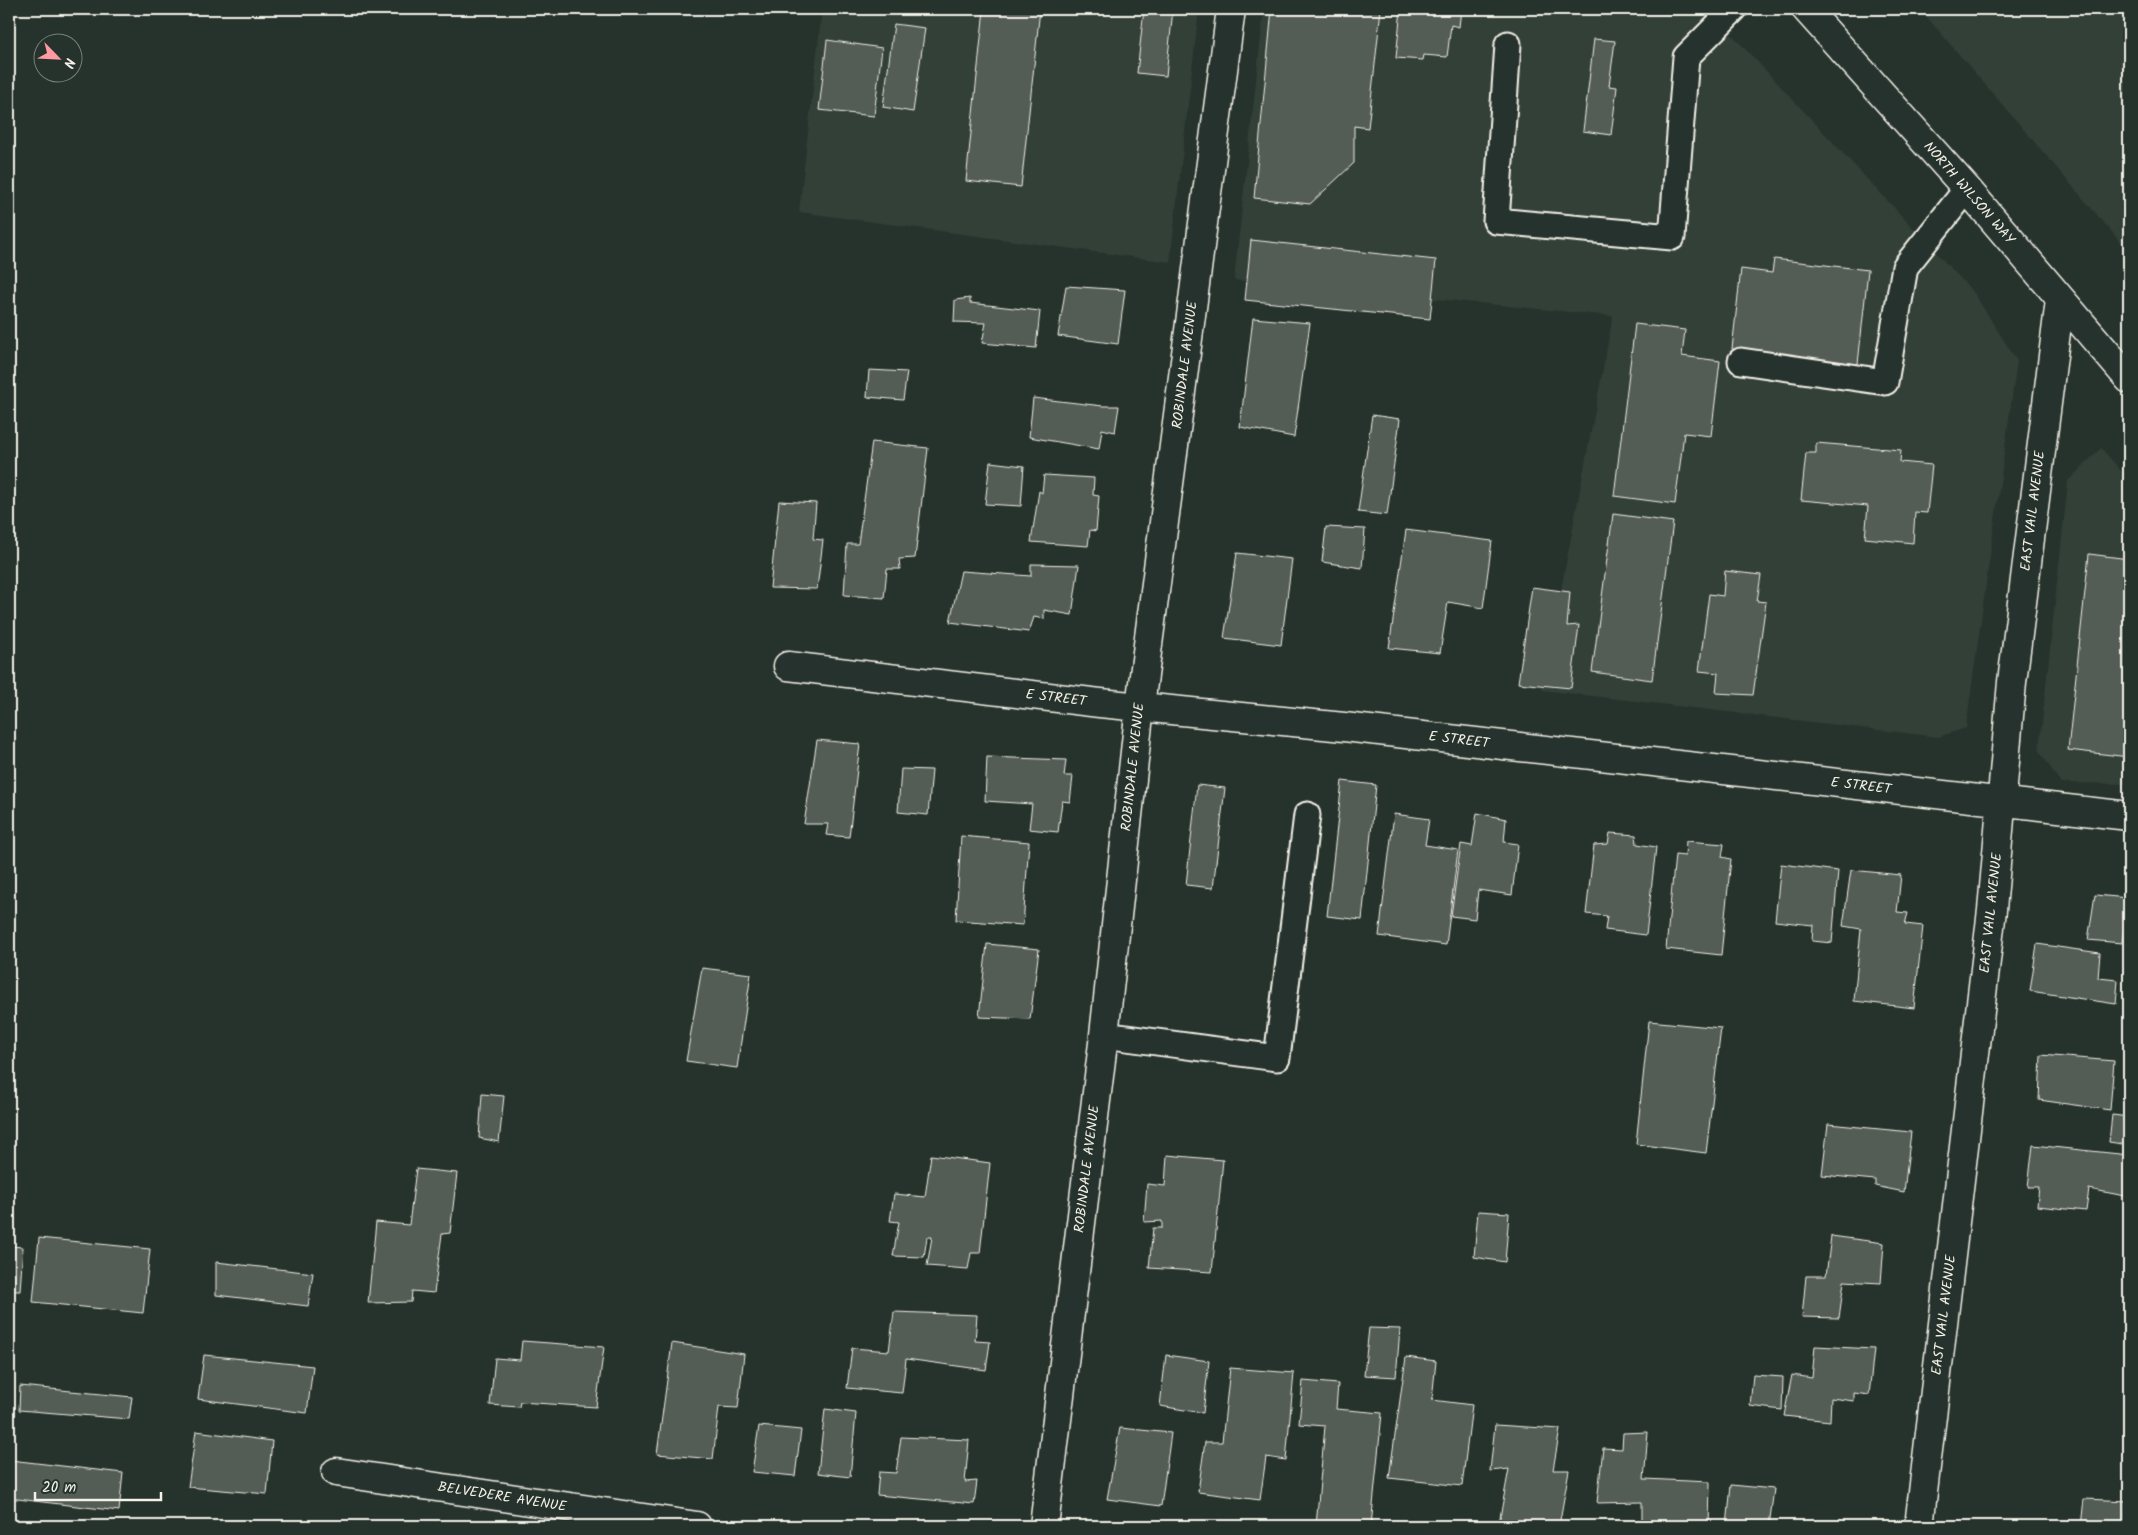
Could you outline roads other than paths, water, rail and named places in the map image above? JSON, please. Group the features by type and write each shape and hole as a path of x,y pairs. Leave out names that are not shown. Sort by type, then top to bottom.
{"street":[{"name":"ROBINDALE AVENUE","path":"1044,1526 1104,1035 1140,706 1231,9"},
{"name":"NORTH WILSON WAY","path":"1806,9 1967,189 2060,300 2127,373"},
{"name":"EAST VAIL AVENUE","path":"1919,1526 1992,910 2012,682 2060,300"},
{"name":"E STREET","path":"788,666 1100,704 1140,706 1344,727 2129,816"},
{"name":"BELVEDERE AVENUE","path":"336,1472 697,1526"}],"lane":[{"path":"1508,44 1496,221 1672,237 1686,57 1734,9"},
{"path":"1741,361 1885,382 1905,267 1967,189"},
{"path":"1104,1035 1277,1058 1307,815"}]}
